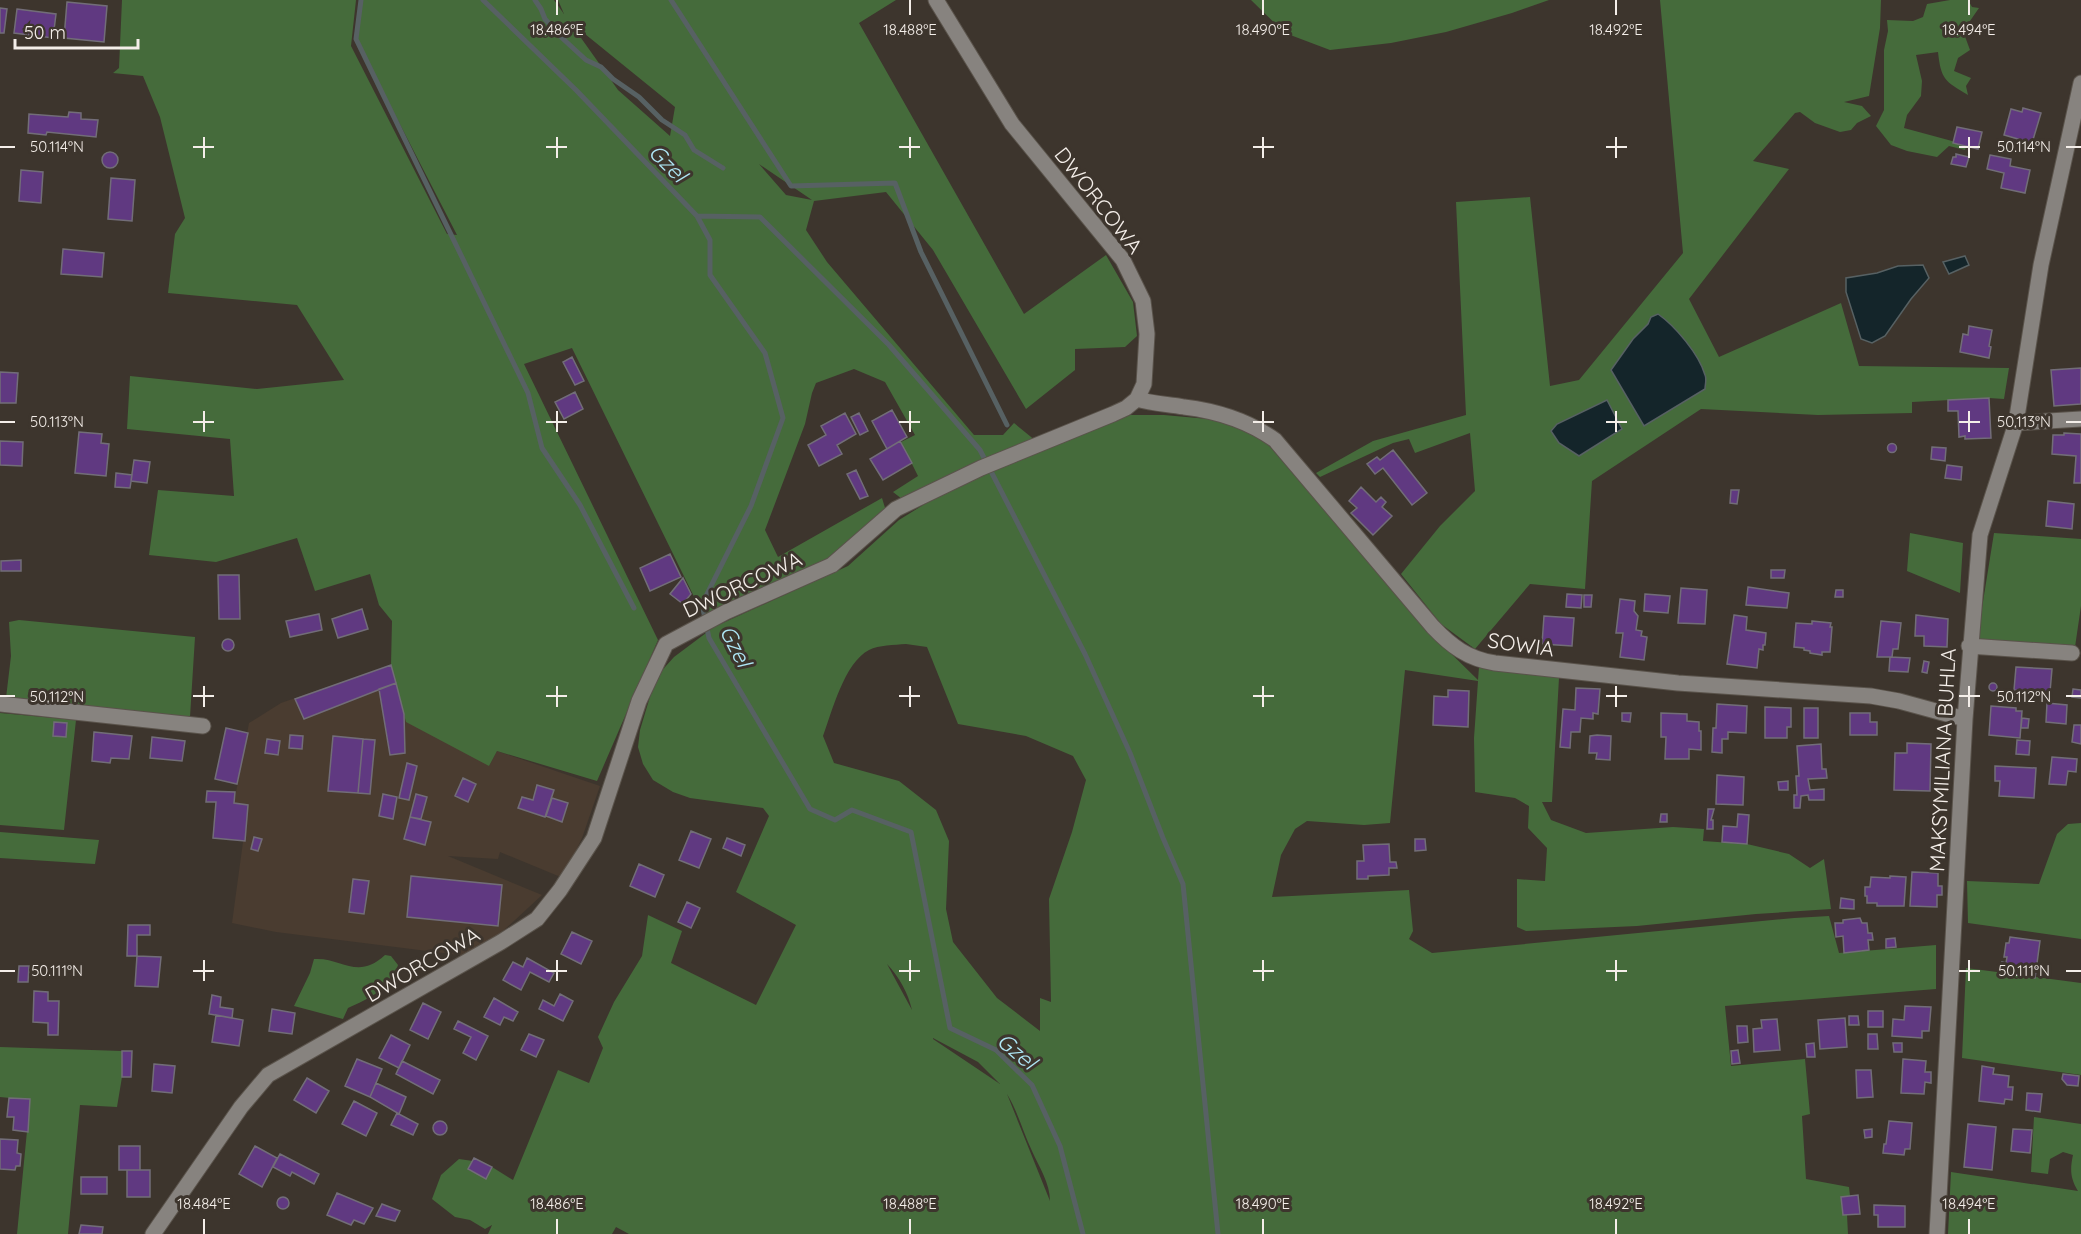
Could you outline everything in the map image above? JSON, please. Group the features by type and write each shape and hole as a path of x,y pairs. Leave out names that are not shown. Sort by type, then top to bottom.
{"street":[{"name":"DWORCOWA","path":"153,1234 241,1107 268,1075 501,942 537,919 560,890 594,838 639,701 666,644 716,618 832,565 896,509 988,465 1113,414 1126,408 1137,399 1144,384 1147,334 1143,301 1123,260 1012,124 936,0"},
{"name":"MAKSYMILIANA BUHLA","path":"1937,1234 1969,646 1980,535 2016,423 2042,266 2081,84"},
{"name":"SOWIA","path":"1137,399 1232,417 1248,423 1275,440 1433,627 1445,640 1467,656 1496,663 1678,683 1870,696 1965,718"},
{"path":"2016,423 2081,419"},
{"path":"1969,646 2072,653"},
{"path":"0,704 203,726"}],"shaded area":[{"path":"1965,256 1969,265 1949,274 1943,262"},
{"path":"1923,265 1929,278 1885,336 1872,343 1861,339 1846,292 1846,278 1877,273 1898,266"},
{"path":"1658,314 1679,333 1698,358 1706,377 1705,389 1644,426 1611,370 1633,339 1648,324 1651,317"},
{"path":"1607,400 1622,429 1579,456 1559,443 1551,431 1557,424"},
{"path":"391,665 489,766 497,751 600,786 582,838 563,878 500,852 498,859 448,856 542,895 475,957 276,932 232,923 248,805 234,803 249,723 281,703"}],"green space":[{"path":"122,0 356,0 351,46 447,234 457,235 356,39 361,0 554,0 564,14 558,0 896,0 859,23 1024,314 1106,255 1133,302 1137,336 1125,347 1075,349 1075,370 1026,409 933,250 886,192 814,201 806,230 827,262 974,435 1003,435 1014,423 1036,441 902,499 893,492 918,476 901,442 915,435 885,382 854,369 816,383 805,424 765,530 778,557 882,498 886,511 832,558 704,617 572,348 524,364 658,640 597,781 497,751 489,766 406,722 391,665 392,621 379,605 370,574 315,591 297,538 216,562 149,555 158,490 234,496 230,439 127,429 130,376 257,389 344,380 297,305 168,293 175,234 185,218 160,117 143,76 113,73 119,68","holes":["569,21 675,107 670,136 618,90","759,164 812,200 786,195"]},
{"path":"1251,0 1549,0 1446,32 1391,43 1330,50 1285,33"},
{"path":"1660,0 1881,0 1880,28 1869,96 1844,102 1862,106 1871,116 1857,123 1851,130 1840,132 1815,123 1800,112 1795,113 1753,161 1789,169 1689,299 1719,357 1841,303 1859,366 2009,368 2004,399 1912,402 1912,413 1818,415 1701,409 1592,481 1585,589 1530,584 1475,649 1441,624 1401,574 1440,526 1475,491 1470,433 1415,453 1409,439 1393,443 1320,477 1316,473 1373,441 1466,415 1456,202 1530,197 1550,386 1579,380 1683,253"},
{"path":"1968,0 1972,7 1979,8 1963,31 1970,50 1958,58 1954,71 1971,78 1966,86 1968,95 1946,79 1941,69 1938,52 1916,55 1922,81 1921,96 1907,115 1904,128 1966,147 1965,150 1949,146 1937,157 1891,145 1876,126 1884,110 1884,50 1888,31 1887,20 1913,21 1923,17 1927,4"},
{"path":"1130,415 1164,415 1230,421 1266,442 1425,628 1478,680 1479,667 1559,678 1552,802 1542,802 1551,820 1586,833 1673,827 1704,829 1703,841 1747,844 1789,854 1810,868 1824,859 1831,909 1637,926 1526,931 1517,927 1517,879 1545,881 1547,848 1528,828 1529,806 1515,798 1475,792 1474,738 1478,681 1405,670 1390,823 1364,825 1307,821 1295,829 1281,855 1272,897 1409,890 1413,931 1409,939 1432,953 1829,916 1839,953 1936,945 1936,989 1725,1006 1731,1066 1805,1059 1810,1114 1802,1116 1806,1179 1849,1187 1850,1196 1841,1197 1843,1215 1847,1215 1848,1234 629,1234 616,1227 612,1234 488,1234 492,1225 485,1229 470,1220 455,1217 432,1199 441,1175 459,1159 473,1161 469,1170 485,1178 492,1167 513,1180 558,1070 589,1083 603,1048 598,1037 614,1002 642,956 648,915 682,931 671,963 756,1005 796,925 736,892 769,816 763,808 690,798 673,792 653,780 643,764 638,747 640,730 657,676 674,657 714,627 848,566 899,520 957,484","holes":["906,644 927,647 958,724 1026,736 1073,756 1086,780 1072,832 1049,899 1051,1002 1040,998 1040,1031 997,998 953,942 946,909 949,841 936,810 899,781 834,763 823,736 840,689 860,656 873,648","887,964 903,986 912,1010","933,1039 978,1062 1000,1084","1007,1094 1046,1181 1050,1201"]},
{"path":"1910,533 1963,543 1960,593 1907,571"},
{"path":"1994,533 2081,539 2081,606 2075,647 1977,639"},
{"path":"19,620 195,637 190,717 6,698 11,656 9,622"},
{"path":"0,713 76,720 64,830 0,825"},
{"path":"2081,823 2081,939 1968,923 1967,881 2039,884 2057,834 2068,824"},
{"path":"0,832 99,840 95,864 0,858"},
{"path":"385,955 391,956 398,965 395,973 378,992 348,1008 343,1019 294,1006 310,973 314,959 358,967 375,963"},
{"path":"1966,968 2081,983 2081,1075 1962,1058"},
{"path":"0,1047 122,1051 122,1077 117,1107 80,1105 68,1234 17,1234 30,1100 0,1097"},
{"path":"2034,1117 2081,1124 2081,1234 1948,1234 1951,1172 2078,1191 2071,1173 2073,1155 2063,1152 2050,1159 2048,1174 2031,1172"}],"building":[{"path":"67,2 107,6 104,42 64,38"},
{"path":"0,8 7,9 4,33 0,33"},
{"path":"17,9 56,14 53,38 14,33"},
{"path":"2023,108 2041,113 2032,143 2004,135 2011,109 2022,112"},
{"path":"69,112 81,113 81,119 98,120 96,137 47,132 46,135 28,133 29,114 68,117"},
{"path":"1957,127 1982,132 1978,149 1953,143"},
{"path":"107,152 113,152 118,160 116,166 107,168 102,163 102,157"},
{"path":"1956,154 1969,157 1966,167 1951,164"},
{"path":"1990,155 2011,159 2010,166 2030,170 2025,193 2001,188 2004,173 1987,169"},
{"path":"21,170 43,172 41,203 19,201"},
{"path":"111,178 135,180 132,221 108,219"},
{"path":"63,249 104,253 102,277 61,274"},
{"path":"1969,326 1992,330 1989,358 1960,352 1963,334 1968,335"},
{"path":"572,357 584,381 575,385 563,362"},
{"path":"2081,368 2081,404 2054,406 2051,370"},
{"path":"0,372 18,373 16,403 0,403"},
{"path":"575,392 583,409 564,419 555,402"},
{"path":"1989,398 1991,438 1965,439 1965,436 1959,437 1958,411 1948,411 1948,400"},
{"path":"892,410 907,437 887,449 872,421"},
{"path":"845,413 856,434 837,445 842,454 819,466 808,445 826,435 821,426"},
{"path":"859,413 868,431 860,435 851,417"},
{"path":"79,432 102,434 101,443 109,444 106,476 75,473"},
{"path":"2064,433 2081,434 2081,483 2074,483 2076,456 2052,454 2053,435 2064,435"},
{"path":"0,441 23,442 22,466 0,465"},
{"path":"900,441 912,463 883,480 870,459"},
{"path":"1892,443 1897,448 1892,453 1887,448"},
{"path":"1932,447 1946,448 1945,461 1931,459"},
{"path":"1393,450 1427,493 1412,505 1383,468 1375,474 1367,464 1377,457 1380,460"},
{"path":"134,460 150,462 147,483 131,481"},
{"path":"1947,465 1962,467 1961,480 1945,478"},
{"path":"856,470 868,496 860,499 847,474"},
{"path":"116,473 132,475 130,488 115,487"},
{"path":"1361,487 1376,502 1381,497 1386,502 1382,507 1392,516 1373,535 1351,513 1357,508 1349,501"},
{"path":"1731,490 1739,490 1737,504 1730,503"},
{"path":"2048,501 2074,504 2072,529 2046,526"},
{"path":"670,554 681,577 650,591 640,568"},
{"path":"21,560 21,571 1,571 1,561"},
{"path":"1771,570 1785,570 1784,578 1771,578"},
{"path":"218,575 239,575 240,619 219,619"},
{"path":"683,578 691,594 683,604 670,594"},
{"path":"1748,587 1789,593 1787,608 1746,605"},
{"path":"1681,588 1707,590 1705,624 1678,623"},
{"path":"1836,590 1843,590 1843,597 1835,597"},
{"path":"1567,594 1582,595 1581,608 1566,607"},
{"path":"1645,594 1670,596 1668,613 1644,611"},
{"path":"1584,595 1592,595 1591,607 1584,607"},
{"path":"1620,599 1635,601 1634,611 1638,616 1636,630 1642,631 1641,636 1647,637 1644,660 1620,657 1623,633 1616,633"},
{"path":"362,609 368,629 338,638 332,619"},
{"path":"319,614 322,630 290,637 286,621"},
{"path":"1734,615 1747,617 1746,630 1766,633 1763,650 1759,649 1757,668 1727,664"},
{"path":"1916,615 1948,619 1947,647 1924,646 1924,636 1915,636"},
{"path":"1544,616 1574,618 1572,646 1542,644"},
{"path":"1812,621 1831,623 1830,652 1822,652 1822,655 1794,647 1796,623 1812,624"},
{"path":"1881,621 1901,623 1898,649 1893,649 1892,657 1877,657"},
{"path":"228,639 234,645 228,651 222,645"},
{"path":"1890,657 1910,658 1908,672 1889,671"},
{"path":"1924,661 1929,662 1927,673 1922,672"},
{"path":"391,665 396,683 304,719 295,699"},
{"path":"2016,667 2052,669 2050,692 2014,690"},
{"path":"396,683 404,714 405,753 390,755 379,689"},
{"path":"1993,683 1997,687 1993,691 1989,687"},
{"path":"1576,688 1600,689 1598,714 1593,713 1593,719 1581,718 1580,732 1571,732 1570,748 1560,747 1563,709 1575,710"},
{"path":"2073,689 2081,690 2081,698 2072,697"},
{"path":"1448,690 1469,691 1468,727 1433,725 1434,696 1448,697"},
{"path":"2047,703 2067,705 2066,724 2046,722"},
{"path":"1717,704 1747,706 1746,733 1728,732 1728,739 1722,739 1722,753 1712,752"},
{"path":"1991,706 2016,708 2016,711 2022,711 2020,738 1989,735"},
{"path":"1765,707 1791,708 1791,727 1787,727 1787,738 1765,738"},
{"path":"1804,708 1818,708 1818,738 1804,738"},
{"path":"1622,713 1631,713 1630,722 1622,721"},
{"path":"1661,713 1687,714 1687,721 1699,722 1701,750 1689,749 1689,759 1665,759 1666,737 1661,737"},
{"path":"1850,713 1870,713 1870,722 1877,722 1877,735 1850,735"},
{"path":"2022,718 2029,719 2028,728 2021,728"},
{"path":"54,722 67,723 66,737 53,736"},
{"path":"2074,725 2081,725 2081,744 2072,742"},
{"path":"226,728 248,733 237,784 215,779"},
{"path":"94,732 132,736 129,759 111,758 110,763 92,761"},
{"path":"290,735 303,736 302,749 289,748"},
{"path":"333,736 363,739 358,793 328,791"},
{"path":"1590,736 1611,736 1610,760 1596,759 1597,753 1589,753"},
{"path":"152,737 185,741 182,761 150,758"},
{"path":"267,739 280,741 278,755 265,753"},
{"path":"363,739 375,740 370,794 358,793"},
{"path":"2017,740 2030,741 2029,755 2016,754"},
{"path":"1907,743 1931,744 1930,791 1894,790 1895,753 1907,753"},
{"path":"1821,744 1822,769 1826,769 1827,778 1808,779 1810,790 1824,789 1824,800 1809,800 1808,795 1801,796 1800,808 1794,808 1794,795 1797,795 1796,776 1799,776 1797,746"},
{"path":"2052,757 2077,759 2076,772 2068,771 2066,785 2049,784"},
{"path":"407,763 417,766 409,800 399,798"},
{"path":"1995,766 2036,768 2034,798 1999,796 2000,781 1995,781"},
{"path":"1717,775 1744,777 1743,805 1716,804"},
{"path":"463,778 476,784 468,802 455,796"},
{"path":"1788,781 1788,790 1779,790 1778,782"},
{"path":"537,785 554,790 545,817 518,808 522,797 533,800"},
{"path":"207,791 235,792 234,803 248,805 245,841 213,838 216,802 206,802"},
{"path":"383,794 397,797 393,819 379,816"},
{"path":"416,794 427,797 421,819 410,817"},
{"path":"552,798 568,803 562,822 546,816"},
{"path":"1708,809 1714,809 1711,820 1713,820 1713,829 1707,829"},
{"path":"1661,814 1667,814 1667,822 1660,822"},
{"path":"1738,814 1749,815 1747,844 1722,842 1723,826 1737,827"},
{"path":"410,817 431,822 425,845 404,839"},
{"path":"691,831 711,839 699,868 679,860"},
{"path":"254,837 262,839 258,851 251,849"},
{"path":"727,838 745,845 741,856 723,848"},
{"path":"1415,839 1425,839 1426,850 1415,851"},
{"path":"1389,844 1390,862 1396,862 1397,868 1389,868 1389,875 1357,879 1357,861 1364,861 1363,845"},
{"path":"639,864 664,875 655,897 630,886"},
{"path":"1912,872 1938,873 1938,886 1942,886 1942,895 1937,895 1937,907 1910,906"},
{"path":"411,876 502,885 498,926 407,917"},
{"path":"1890,876 1906,877 1904,906 1877,906 1877,903 1867,903 1865,887 1870,887 1871,877 1890,878"},
{"path":"353,879 369,881 364,914 349,912"},
{"path":"1841,898 1854,900 1854,909 1840,908"},
{"path":"687,902 700,908 691,928 678,922"},
{"path":"1860,918 1862,923 1867,923 1868,933 1872,933 1873,940 1868,940 1869,950 1844,953 1843,936 1836,937 1835,923"},
{"path":"128,925 150,925 150,935 137,935 137,956 127,956"},
{"path":"572,932 592,941 581,964 561,954"},
{"path":"2010,937 2040,941 2035,978 2001,973 2002,962 2006,963 2007,957 2004,957 2006,943 2009,943"},
{"path":"1895,938 1896,947 1886,948 1886,939"},
{"path":"137,956 161,957 158,987 135,986"},
{"path":"527,958 554,973 549,982 530,972 521,990 503,980 513,962 523,967"},
{"path":"19,966 29,966 28,982 18,982"},
{"path":"34,991 48,992 48,1001 59,1001 58,1035 48,1035 48,1023 33,1022"},
{"path":"560,994 573,1001 563,1021 539,1009 543,1000 554,1006"},
{"path":"212,995 221,997 220,1007 233,1009 232,1018 209,1014"},
{"path":"494,998 518,1012 513,1021 504,1017 500,1025 484,1017"},
{"path":"423,1003 441,1012 428,1039 410,1030"},
{"path":"1905,1006 1931,1007 1929,1031 1922,1031 1922,1038 1892,1036 1893,1019 1904,1020"},
{"path":"272,1009 295,1013 292,1034 269,1031"},
{"path":"1868,1011 1883,1011 1883,1027 1868,1027"},
{"path":"216,1015 243,1020 239,1046 212,1042"},
{"path":"1849,1016 1858,1016 1859,1025 1849,1025"},
{"path":"1845,1018 1847,1047 1820,1049 1818,1020"},
{"path":"1777,1019 1780,1050 1754,1052 1753,1029 1762,1028 1761,1020"},
{"path":"458,1021 488,1036 476,1060 463,1053 471,1037 454,1029"},
{"path":"1737,1026 1747,1026 1748,1042 1738,1043"},
{"path":"529,1034 544,1040 536,1057 521,1050"},
{"path":"1868,1034 1877,1034 1878,1049 1868,1049"},
{"path":"391,1035 410,1045 399,1068 379,1058"},
{"path":"1814,1043 1815,1057 1807,1057 1806,1044"},
{"path":"1893,1043 1902,1043 1902,1052 1894,1052"},
{"path":"1738,1050 1740,1063 1732,1064 1731,1051"},
{"path":"122,1051 132,1051 131,1077 122,1077"},
{"path":"357,1059 382,1069 370,1097 345,1086"},
{"path":"1903,1059 1926,1061 1925,1072 1931,1072 1931,1083 1925,1082 1924,1094 1901,1093"},
{"path":"402,1061 440,1080 433,1094 396,1074"},
{"path":"154,1064 175,1066 172,1093 152,1091"},
{"path":"1982,1066 1994,1068 1993,1074 2009,1076 2008,1087 2013,1087 2012,1100 2005,1099 2004,1104 1979,1101"},
{"path":"1856,1070 1871,1070 1873,1097 1857,1098"},
{"path":"2063,1074 2079,1076 2078,1086 2067,1085 2062,1079"},
{"path":"307,1078 329,1091 316,1113 294,1100"},
{"path":"376,1083 406,1097 399,1114 370,1097"},
{"path":"2027,1093 2042,1094 2040,1112 2026,1110"},
{"path":"9,1098 30,1099 28,1132 13,1130 14,1117 7,1117"},
{"path":"354,1101 377,1113 366,1136 342,1124"},
{"path":"397,1113 418,1124 413,1135 391,1125"},
{"path":"440,1121 445,1123 447,1128 445,1133 440,1135 435,1133 433,1128 435,1123"},
{"path":"1889,1121 1912,1123 1910,1149 1905,1149 1904,1155 1883,1153"},
{"path":"1968,1124 1996,1127 1992,1170 1964,1167"},
{"path":"1872,1129 1872,1137 1865,1138 1864,1130"},
{"path":"2013,1129 2032,1130 2030,1153 2011,1151"},
{"path":"0,1139 18,1140 17,1153 21,1154 20,1166 16,1166 15,1170 0,1169"},
{"path":"119,1146 140,1146 140,1170 119,1170"},
{"path":"255,1146 277,1158 262,1187 239,1174"},
{"path":"280,1154 319,1174 314,1184 292,1172 290,1176 273,1167"},
{"path":"474,1158 492,1167 486,1179 468,1169"},
{"path":"127,1170 150,1170 150,1197 127,1197"},
{"path":"81,1177 107,1177 107,1194 81,1194"},
{"path":"337,1193 373,1208 364,1224 354,1220 351,1225 327,1215"},
{"path":"1858,1195 1860,1214 1843,1215 1841,1197"},
{"path":"285,1197 289,1203 285,1209 281,1209 277,1201"},
{"path":"382,1204 400,1211 395,1221 376,1216"},
{"path":"1874,1205 1905,1206 1905,1227 1878,1227 1878,1215 1874,1215"},
{"path":"81,1225 103,1227 102,1234 79,1234"}],"waterway":[{"path":"361,0 356,39 528,393 542,448 580,505 634,608"},
{"name":"Gzel","path":"483,0 576,90 697,216 710,240 710,275 765,353 783,418 751,506 702,604 709,638 810,809 835,820 852,810 911,832 950,1028 996,1050 1032,1085 1060,1146 1083,1234"},
{"path":"535,0 545,19 586,60 601,67 613,79 639,97 662,120 685,135 694,150 723,168"},
{"path":"671,0 791,186 895,183 921,252 1007,425"},
{"path":"697,216 760,217 889,345 980,450 1085,654 1130,753 1183,884 1218,1234"}]}
